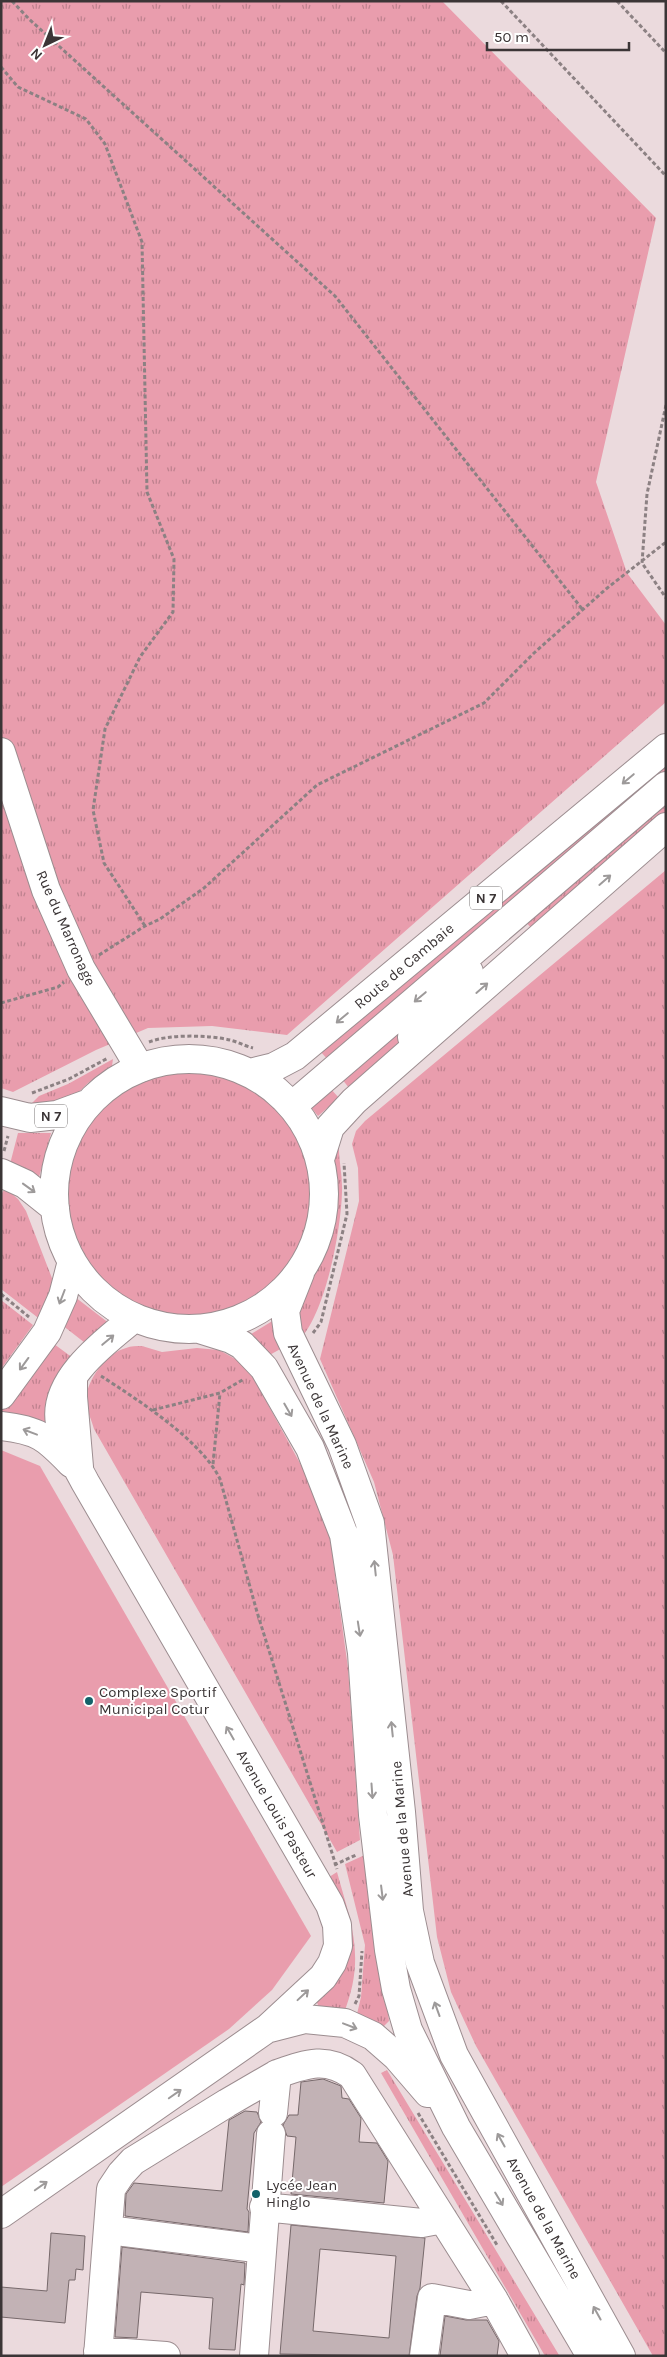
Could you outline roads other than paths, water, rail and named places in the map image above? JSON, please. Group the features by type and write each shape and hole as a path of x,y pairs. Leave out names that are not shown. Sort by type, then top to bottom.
{"main road":[{"name":"Route de Cambaie","path":"254,1061 274,1067 307,1047 666,748"},
{"name":"Rue du Marronage","path":"1,752 46,890 81,969 140,1068"},
{"path":"292,1106 666,786"},
{"path":"354,1101 666,827"},
{"path":"331,1158 292,1106 273,1088 254,1061 177,1059 140,1068 111,1083 87,1104 74,1122 64,1142 54,1186 54,1208 60,1235 72,1261 95,1291 109,1304 134,1318 166,1328 199,1330 238,1322 272,1302 300,1274 318,1238 331,1158 330,1127 450,996 510,920"},
{"name":"N 7","path":"1,1111 30,1118 56,1115 87,1104"},
{"path":"1,1173 25,1184 54,1208"},
{"path":"1,1395 46,1332 64,1296 72,1261"},
{"name":"Avenue de la Marine","path":"300,1274 285,1311 288,1333 342,1446 370,1523 401,1812 409,1911 420,1962 454,2055 621,2356"},
{"name":"Avenue Louis Pasteur","path":"1,2214 268,2028 323,1976 332,1963 338,1946 337,1925 330,1904 330,1872 79,1471 64,1441 59,1421 60,1406 73,1377 94,1352 134,1318"},
{"name":"Avenue de la Marine","path":"199,1330 231,1338 242,1345 264,1368 310,1448 344,1535 362,1652 376,1845 389,1950 396,1989 408,2030 456,2127 591,2356"},
{"path":"1,1426 25,1429 48,1439 79,1471"},
{"path":"268,2028 306,2019 345,2023 373,2036 397,2057 456,2127"},
{"path":"166,2356 98,2353 111,2189 133,2161 227,2103 278,2074 303,2065 326,2062 342,2067 352,2075 494,2300 525,2356"},
{"path":"254,2356 264,2207 278,2074"},
{"path":"264,2207 422,2223 443,2219"},
{"path":"108,2230 262,2249"},
{"path":"424,2356 432,2298 469,2305 494,2300"}],"place":[{"name":"Complexe Sportif Municipal Cotur","path":"89,1701"},
{"name":"Lycée Jean Hinglo","path":"256,2194"}]}
